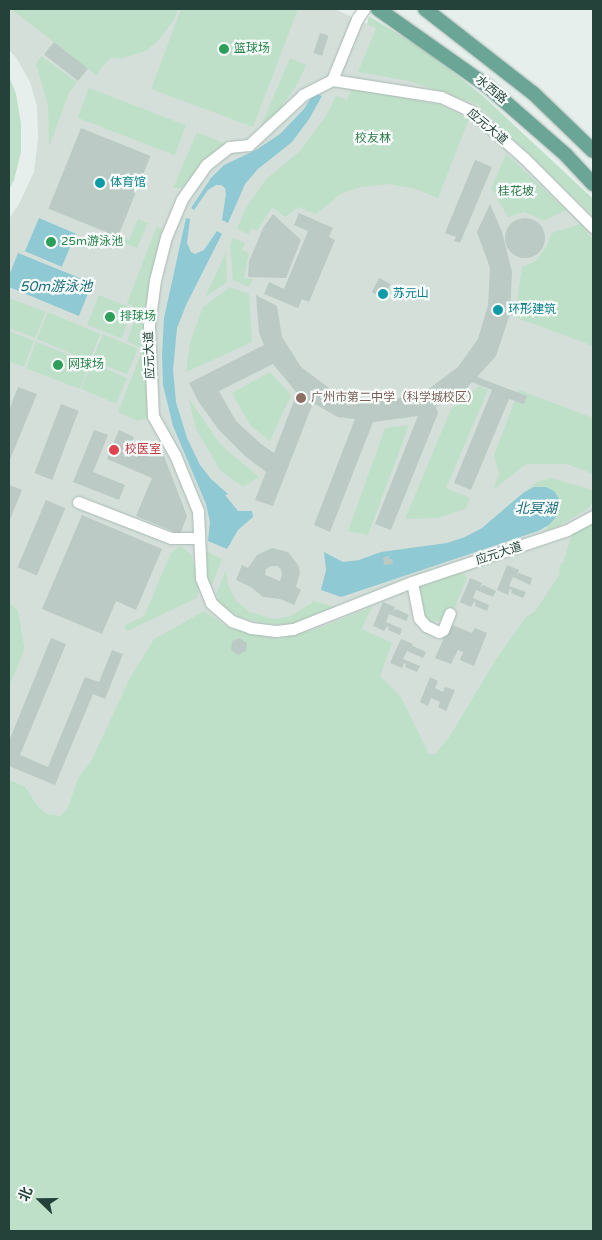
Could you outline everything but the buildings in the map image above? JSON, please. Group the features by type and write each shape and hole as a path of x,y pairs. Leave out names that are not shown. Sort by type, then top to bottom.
{"main road":[{"name":"水西路","path":"378,9 487,86 566,155 593,184"},
{"name":"水西路","path":"425,9 533,93 593,151"}],"street":[{"path":"332,80 357,19 364,9"},
{"name":"应元大道","path":"593,227 524,158 471,111 441,97 332,80 303,95 249,145 229,147 206,165 182,199 166,236 155,280 149,325 153,416 175,455 198,511 201,578 211,603 232,620 251,628 276,632 293,629 412,582 567,530 593,516"},
{"path":"78,502 171,538 199,538"},
{"path":"412,582 419,618 426,626 439,632 443,630 450,614"}],"shaded area":[{"name":"广州市第二中学（科学城校区）","path":"9,9 335,9 426,51 484,97 593,199 593,577 494,662 449,737 435,754 429,754 401,697 105,732 91,761 78,778 67,809 60,816 47,814 37,805 25,786 9,780 9,687 25,649 18,610 9,602 9,219 19,204 34,172 38,138 37,106 30,82 17,59 9,50"}],"green space":[{"path":"11,9 178,9 173,21 159,40 146,51 123,58 110,58 96,75"},
{"name":"篮球场","path":"181,9 298,9 253,127 151,89"},
{"path":"369,16 426,51 484,97 592,198 593,216 477,104 409,81 358,72 376,28 367,24"},
{"path":"41,56 77,82 69,93 49,147 48,105 36,64"},
{"path":"290,58 306,65 298,83 276,115 262,123"},
{"path":"9,76 16,94 21,124 21,152 14,180 9,190"},
{"path":"89,88 186,125 175,155 78,118"},
{"name":"校友林","path":"352,88 441,105 469,119 438,198 416,189 388,184 361,187 341,194 316,214 298,207 285,217 272,207 257,231 251,228 249,234 237,229 246,208 266,179 299,152 326,116 336,96 347,100"},
{"path":"197,132 226,144 189,182 181,188 173,188"},
{"name":"桂花坡","path":"506,154 566,210 545,221 524,212 508,217 491,188"},
{"path":"138,219 148,223 137,248 119,241 120,237 129,240"},
{"path":"581,224 593,240 593,346 515,317 522,267 536,261 547,246 552,233"},
{"path":"157,226 163,230 149,280 149,412 147,418 138,421 118,412 143,349 127,341 138,309 127,303"},
{"path":"233,238 245,243 242,250 249,253 244,278 253,279 249,287 233,280 230,245"},
{"path":"226,252 227,282 205,297"},
{"path":"230,287 249,294 252,342 186,372 190,342 203,307"},
{"name":"排球场","path":"99,295 133,309 121,339 87,325"},
{"path":"9,298 46,312 35,338 9,328"},
{"name":"网球场","path":"48,312 100,334 89,361 37,339"},
{"path":"9,331 34,341 24,367 9,361"},
{"name":"排球场","path":"103,334 138,349 127,375 92,360"},
{"name":"网球场","path":"36,342 90,363 80,389 26,368"},
{"path":"92,363 127,378 116,404 81,389"},
{"path":"270,372 291,395 270,441 250,425 232,393"},
{"path":"479,386 488,390 446,488 470,498 465,509 437,518 405,519 451,409"},
{"path":"519,390 593,418 593,474 567,464 526,464 493,490 499,475 494,455"},
{"path":"188,397 220,444 259,477 243,487 220,470 196,429"},
{"path":"409,425 368,535 348,531 385,428"},
{"path":"550,478 593,490 593,502 589,508 555,528 544,531 557,516 534,487 523,493 537,482"},
{"path":"593,521 593,1231 9,1231 9,780 25,786 37,805 47,814 60,816 67,809 78,778 91,761 131,676 154,639 204,611 229,628 279,639 316,629 372,607 362,629 392,643 380,676 401,697 429,754 435,754 449,737 494,662 525,618 536,610 559,575 560,564 563,563 573,531"},
{"path":"180,546 191,554 200,587 197,598 127,631 124,626 144,616 171,553"},
{"path":"204,550 222,559 212,585 204,576"},
{"path":"226,570 228,584 236,601 250,612 273,619 291,616 314,601 337,608 298,625 268,624 238,617 219,603 216,594"},
{"path":"460,570 467,578 454,609 448,608 441,620 430,624 425,620 418,586"},
{"path":"9,602 18,610 25,649 9,687"}],"water":[{"path":"314,93 322,96 309,119 292,142 258,169 245,184 228,223 222,220 226,194 225,188 221,185 216,185 208,190 194,210 191,208 211,178 224,165 256,150 280,134 304,109"},
{"name":"25m游泳池","path":"39,218 76,234 62,267 25,251"},
{"path":"186,218 190,219 187,243 191,252 195,254 204,250 217,231 222,234 186,305 177,328 173,370 176,402 187,438 200,465 211,479 228,494 225,495 238,511 252,511 253,517 238,530 227,549 208,541 210,522 206,504 173,426 163,385 164,318"},
{"name":"50m游泳池","path":"18,253 92,283 79,316 9,287 9,276"},
{"name":"北冥湖","path":"534,487 546,487 554,491 559,499 557,516 549,525 538,531 341,597 321,590 326,570 324,552 343,562 359,560 381,552 447,543 465,537 482,528 523,493"}],"place":[{"name":"篮球场","path":"224,49"},
{"name":"体育馆","path":"100,183"},
{"name":"25m游泳池","path":"51,242"},
{"name":"苏元山","path":"383,294"},
{"name":"环形建筑","path":"498,310"},
{"name":"排球场","path":"110,317"},
{"name":"网球场","path":"58,365"},
{"name":"广州市第二中学（科学城校区）","path":"301,398"},
{"name":"校医室","path":"114,450"}]}
